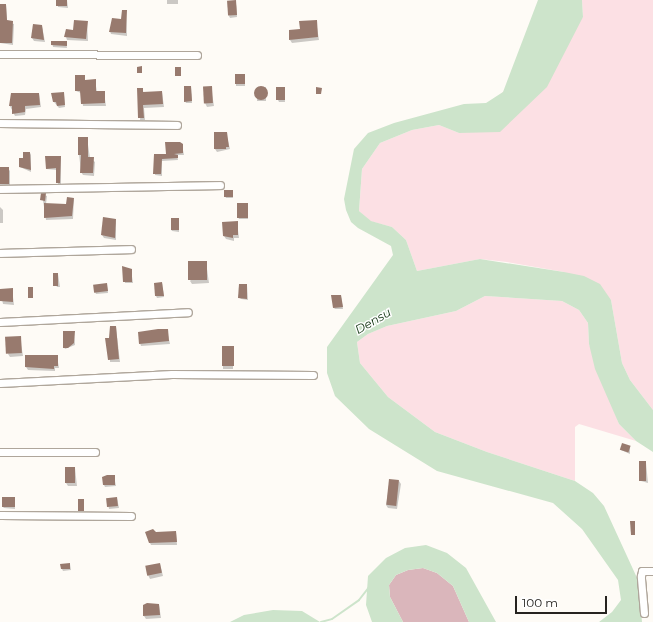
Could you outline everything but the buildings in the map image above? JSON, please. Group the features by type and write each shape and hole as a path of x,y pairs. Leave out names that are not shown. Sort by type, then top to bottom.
{"street":[{"path":"0,54 197,55"},
{"path":"0,123 177,126"},
{"path":"0,189 220,185"},
{"path":"0,252 131,249"},
{"path":"0,322 188,312"},
{"path":"0,383 172,374 313,375"},
{"path":"0,452 94,452"},
{"path":"0,515 131,516"},
{"path":"644,613 640,576 642,571 653,571"}],"shaded area":[{"path":"582,0 653,0 653,410 630,380 622,363 611,300 564,272 507,262 480,259 417,271 406,240 392,227 370,221 359,211 362,169 380,143 412,130 439,125 459,133 583,17"},
{"path":"485,296 562,301 579,310 588,323 589,344 619,424 636,441 579,424 575,427 575,481 487,452 435,432 388,397 360,363 357,342 368,334 387,326 456,311"},
{"path":"423,568 437,573 453,586 469,622 403,622 390,597 389,585 396,575 408,570"}],"water":[{"name":"Densu","path":"538,0 582,0 583,17 547,87 500,132 459,133 439,125 412,130 380,143 362,169 359,211 371,221 392,227 406,240 417,271 480,259 584,276 600,284 611,300 622,363 630,380 653,410 653,452 636,441 619,424 595,369 589,344 588,323 579,310 562,301 485,296 456,311 387,326 368,334 357,342 360,363 388,397 435,432 487,452 575,481 593,493 604,506 638,580 642,622 599,622 612,612 621,600 618,580 582,529 553,503 437,471 369,429 335,396 327,373 327,347 393,255 391,246 358,228 351,222 346,210 344,199 354,149 368,133 394,123 464,104 486,103 503,92"},
{"path":"426,545 447,553 466,568 496,622 469,622 453,586 437,573 423,568 408,570 396,575 389,585 390,597 403,622 372,622 366,605 368,576 386,558 405,548"},
{"path":"273,610 302,611 320,622 230,622 244,615"}],"waterway":[{"path":"321,622 332,619 359,600 369,587"}]}
